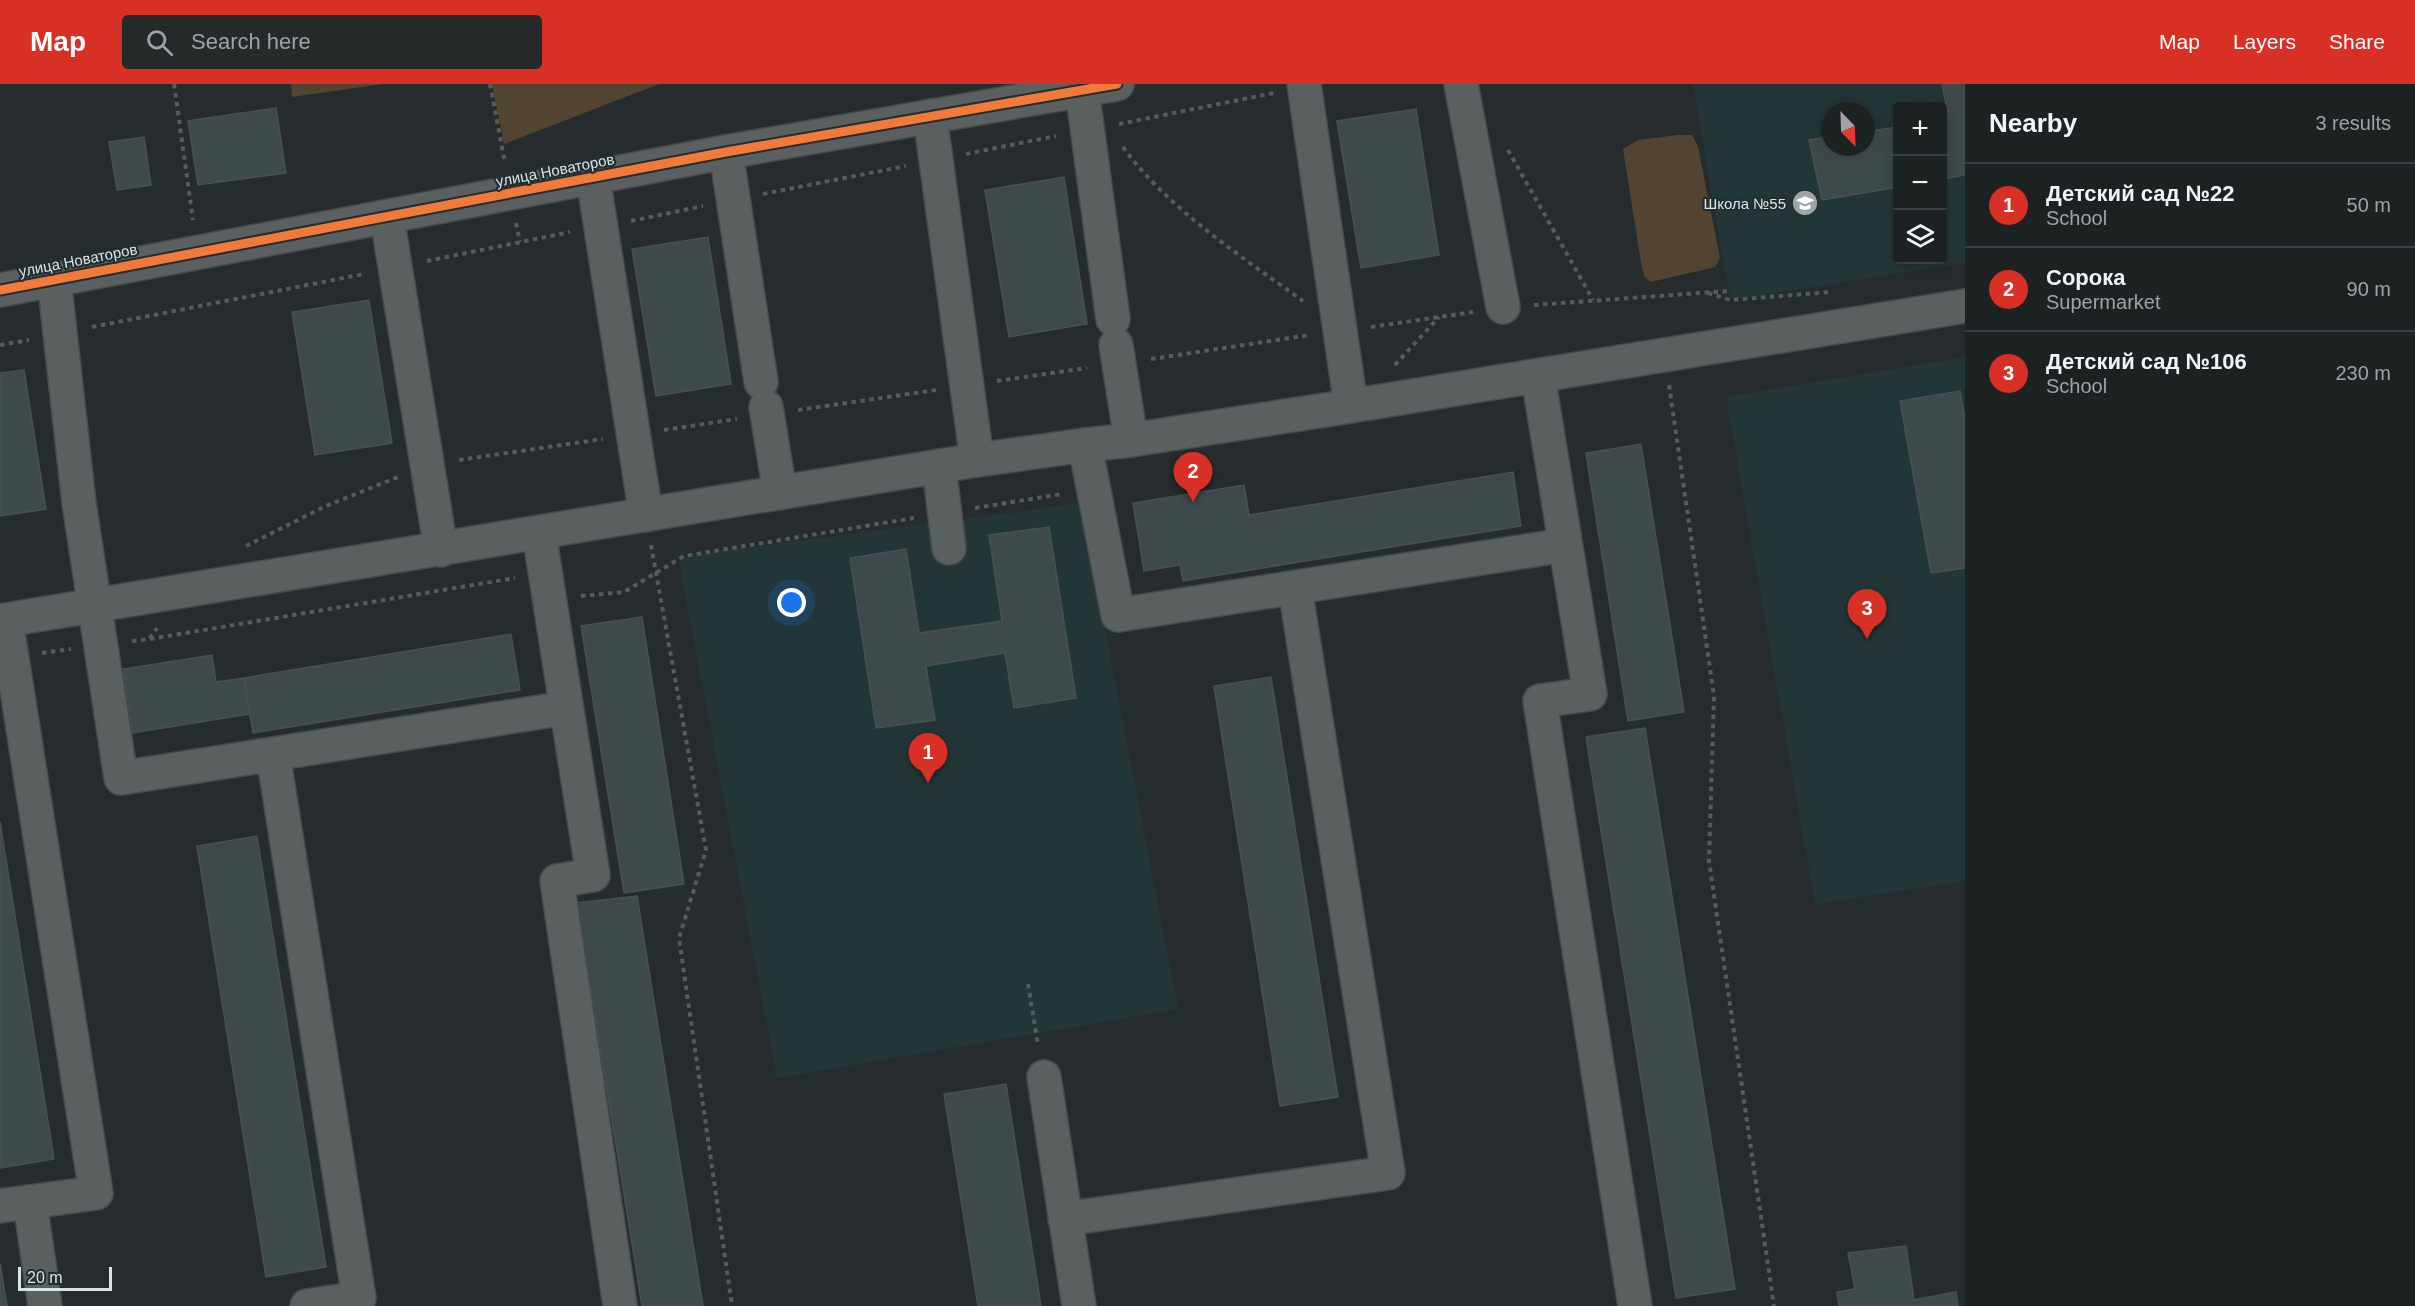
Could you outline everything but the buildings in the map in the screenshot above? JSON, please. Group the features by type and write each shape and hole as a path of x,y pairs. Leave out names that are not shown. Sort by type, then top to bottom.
{"street":[{"name":"улица Новаторов","path":"0,290 726,152 1117,84"},
{"path":"1461,84 1503,307"},
{"path":"1304,86 1340,331 1356,405"},
{"path":"1082,90 1097,128 1114,332 1131,440"},
{"path":"930,116 977,459"},
{"path":"726,152 780,493"},
{"path":"592,177 646,516"},
{"path":"387,217 441,550"},
{"path":"54,279 93,606 121,778 566,708"},
{"path":"45,1306 15,1204 96,1193 3,620 539,534 977,459 1131,440 1965,306"},
{"path":"1538,376 1590,694 1540,701 1635,1306"},
{"path":"1085,445 1118,615 1566,545"},
{"path":"939,466 949,548"},
{"path":"539,534 593,875 556,881 620,1306"},
{"path":"1065,1219 1388,1173 1294,588"},
{"path":"273,754 358,1298 307,1306"},
{"path":"1044,1077 1079,1306"}],"path":[{"path":"174,84 197,252"},
{"path":"0,345 1304,86"},
{"path":"1097,128 1144,175 1239,255 1340,331"},
{"path":"1506,146 1593,300"},
{"path":"1503,307 1728,291"},
{"path":"1705,292 1730,300 1842,291"},
{"path":"1356,405 1439,316"},
{"path":"1664,355 1714,696 1709,861 1774,1306"},
{"path":"149,639 545,573 563,598 624,592 657,575 684,556 1094,489"},
{"path":"646,516 706,850 679,938 732,1306"},
{"path":"1028,984 1044,1077"}],"shaded area":[{"path":"291,84 383,84 292,97"},
{"path":"492,84 659,84 504,144"},
{"name":"Школа №55","path":"1693,84 1965,84 1965,263 1730,300"},
{"path":"1692,135 1698,147 1720,258 1715,267 1651,282 1644,276 1641,262 1623,149 1638,140"},
{"path":"1965,357 1965,881 1815,904 1726,397"},
{"path":"1081,503 1178,1009 777,1078 678,557"}],"cycle path":[{"path":"0,290 726,152 1117,84"}],"place":[{"name":"Школа №55","path":"1805,203"},
{"name":"Сорока","path":"1193,502"},
{"name":"Детский сад №106","path":"1867,639"},
{"name":"Детский сад №22","path":"928,783"}]}
